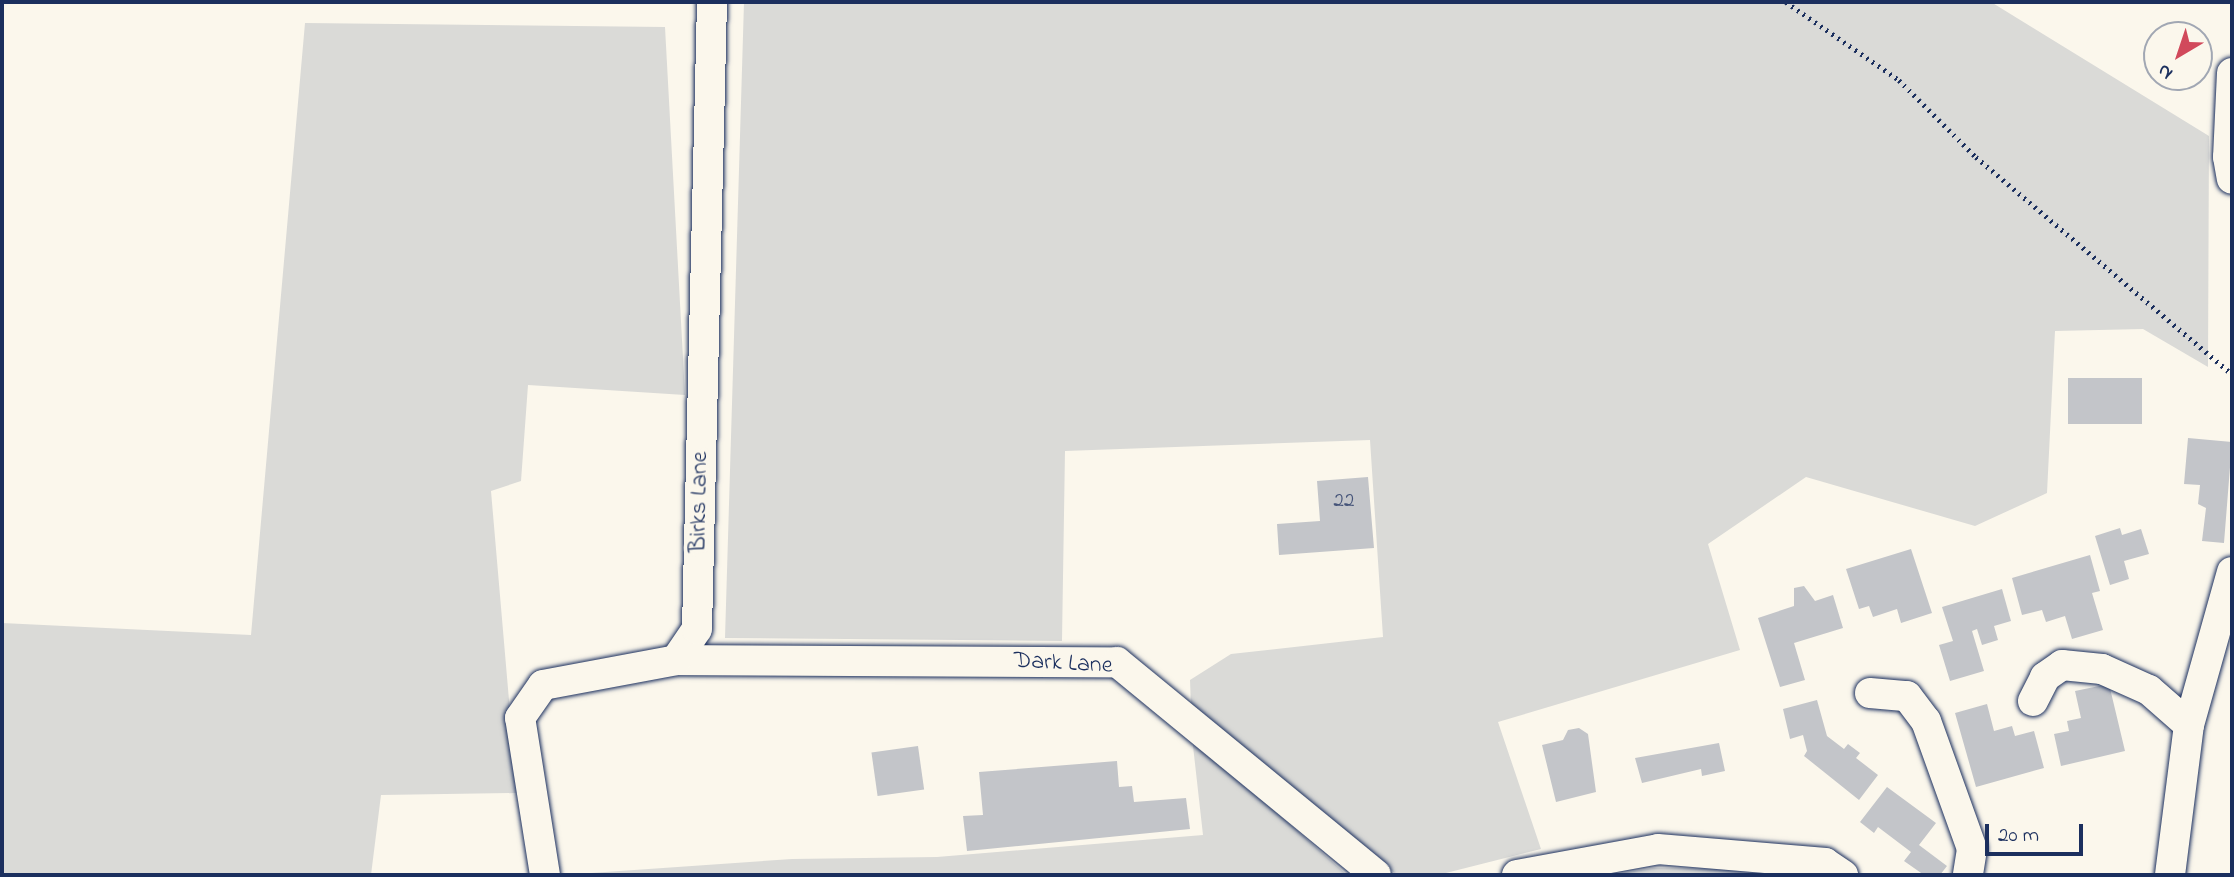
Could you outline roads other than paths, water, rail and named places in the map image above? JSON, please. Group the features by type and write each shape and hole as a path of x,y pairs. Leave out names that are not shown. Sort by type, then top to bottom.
{"street":[{"name":"Birks Lane","path":"676,660 697,629 712,2"},
{"path":"2232,73 2228,157 2232,179"},
{"path":"2170,875 2189,725 2232,572"},
{"path":"545,875 520,718 543,685 676,660"},
{"name":"Dark Lane","path":"676,660 1117,662 1376,875"},
{"path":"2032,701 2045,677 2062,665 2102,670 2150,690 2189,725"},
{"path":"1870,694 1908,696 1926,721 1972,849 1968,875"},
{"path":"1517,875 1658,849 1825,863 1843,875"}]}
